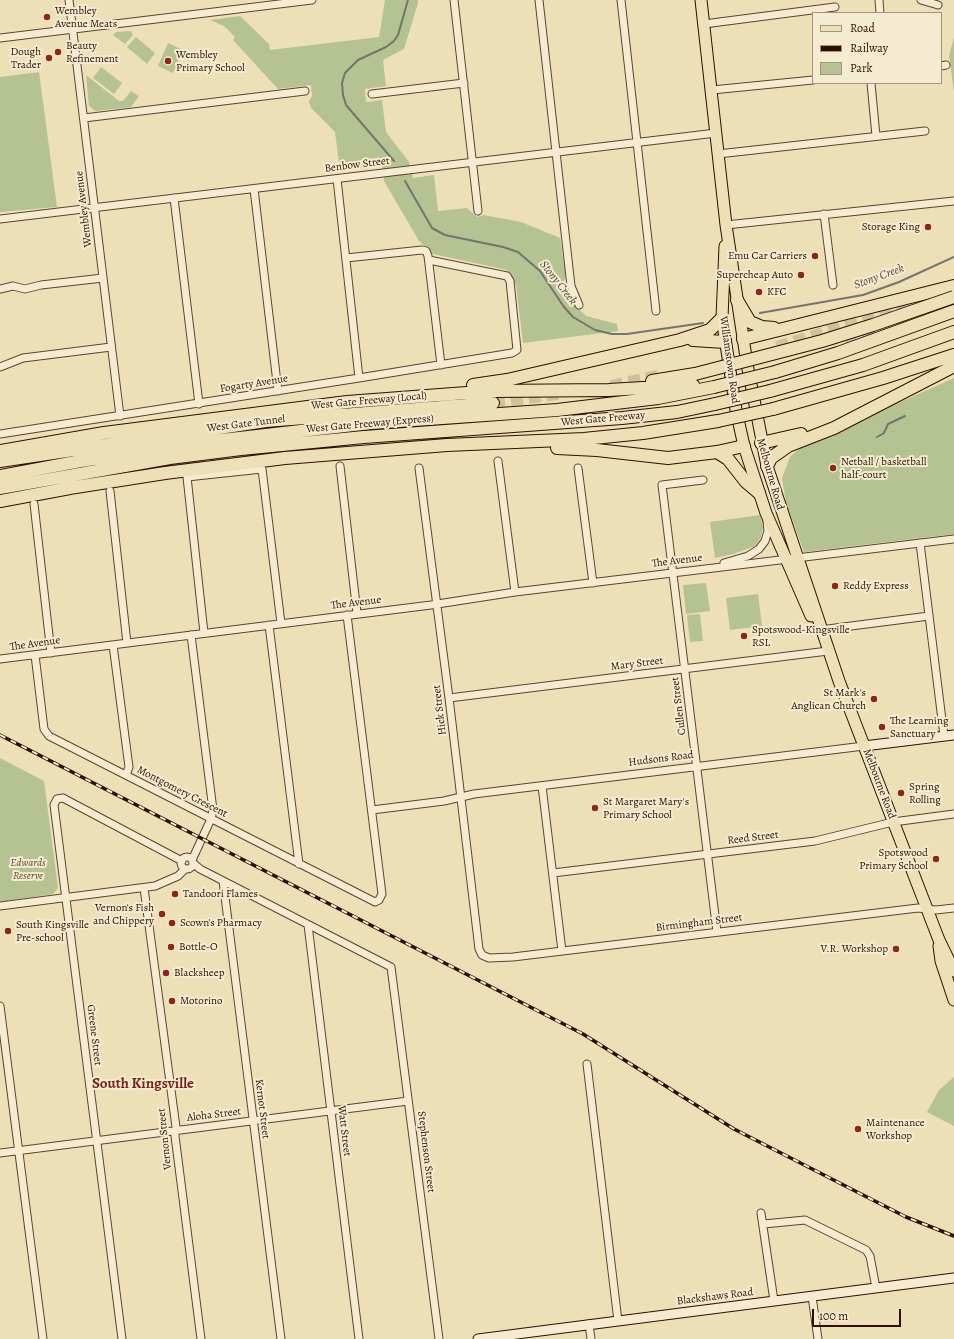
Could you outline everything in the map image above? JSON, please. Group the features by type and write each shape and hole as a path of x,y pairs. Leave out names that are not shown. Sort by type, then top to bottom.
{"highway":[{"path":"743,339 954,286"},
{"path":"539,390 642,382 696,374 822,341 880,323 954,297"},
{"path":"737,300 746,317 756,325 770,328 796,326"},
{"name":"West Gate Freeway (Local)","path":"0,451 104,433 347,402 493,391 609,390 714,385 741,381 838,353 954,311"},
{"path":"347,402 507,380 680,340 710,330 722,318"},
{"name":"West Gate Freeway","path":"241,449 372,436 615,419 677,412 770,391 863,364 954,332"},
{"path":"680,340 725,342"},
{"path":"64,489 222,465 386,449 584,440 643,433 718,421 773,409 883,378 954,355"},
{"path":"767,466 770,458 788,446 824,432 954,366"},
{"name":"West Gate Freeway (Express)","path":"0,476 81,461 213,441 371,423 557,410 658,398 714,385"},
{"name":"West Gate Tunnel","path":"0,461 266,421 494,403"},
{"path":"761,443 800,434 850,419"},
{"path":"386,449 564,448 668,458 717,452 744,446"},
{"path":"0,488 170,458 241,449"},
{"path":"0,501 197,462 241,449"},
{"path":"717,452 728,459 746,482 759,493"}],"main road":[{"name":"Williamstown Road","path":"701,0 726,225 743,339"},
{"name":"Williamstown Road","path":"704,24 707,0"},
{"name":"Williamstown Road","path":"726,225 722,318 744,446"},
{"path":"725,342 743,339"},
{"name":"Melbourne Road","path":"743,339 761,443 792,559 811,617 820,629 939,940 954,971"},
{"path":"744,446 761,443"},
{"name":"Melbourne Road","path":"744,446 766,513 792,559"},
{"name":"Hudsons Road","path":"864,746 954,735"},
{"name":"Melbourne Road","path":"939,940 941,961 954,1000"},
{"name":"Blackshaws Road","path":"478,1339 954,1278"}],"street":[{"name":"Wembley Avenue","path":"69,0 120,416"},
{"path":"0,38 312,0"},
{"path":"454,0 478,211"},
{"path":"539,0 571,286 579,305"},
{"path":"621,0 656,311"},
{"path":"879,0 880,12"},
{"path":"921,0 938,5"},
{"path":"704,24 835,7"},
{"path":"712,90 812,80"},
{"path":"372,94 464,83"},
{"path":"871,84 876,136"},
{"path":"84,118 305,91"},
{"path":"718,154 925,131"},
{"name":"Benbow Street","path":"0,219 716,133"},
{"path":"337,179 360,378"},
{"path":"254,189 278,391"},
{"path":"174,198 199,404"},
{"path":"726,225 954,201"},
{"path":"824,214 833,285"},
{"path":"346,258 422,250 428,256 441,365"},
{"name":"Fogarty Avenue","path":"0,434 199,404 512,353 518,347 510,281 507,276 428,256"},
{"path":"0,290 13,286 26,289 41,285 103,278"},
{"path":"0,367 23,358 111,347"},
{"path":"498,461 515,592"},
{"path":"340,466 357,613"},
{"name":"Hick Street","path":"419,468 450,698 479,949"},
{"path":"578,468 593,583"},
{"path":"204,633 187,477 262,469 280,623"},
{"name":"Cullen Street","path":"703,480 662,485 686,669 717,932"},
{"path":"110,491 127,643"},
{"path":"34,504 51,652"},
{"name":"The Avenue","path":"715,567 748,556 759,549 765,541 768,531 766,513"},
{"name":"The Avenue","path":"0,659 437,604 515,592 674,572 954,539"},
{"path":"920,543 944,736"},
{"path":"347,615 372,810"},
{"path":"820,629 929,616"},
{"path":"269,625 299,864"},
{"path":"0,906 155,886 170,880 188,863 211,820 212,801 191,635"},
{"path":"113,645 129,767 126,775"},
{"name":"Mary Street","path":"450,698 828,651"},
{"name":"Montgomery Crescent","path":"35,655 46,733 211,820 372,902 379,900 382,894 372,810"},
{"name":"Hudsons Road","path":"372,810 444,801 474,794 864,746"},
{"path":"542,786 562,951"},
{"name":"Greene Street","path":"122,1339 54,805 58,799 63,798 188,863"},
{"name":"Reed Street","path":"553,874 815,842 894,822 954,814"},
{"path":"188,863 308,925"},
{"name":"Kernot Street","path":"223,881 280,1339"},
{"name":"Vernon Street","path":"144,888 201,1339"},
{"name":"Birmingham Street","path":"479,949 482,955 500,958 918,908 936,910 954,908"},
{"name":"Stephenson Street","path":"308,925 391,967 439,1339"},
{"name":"Watt Street","path":"308,925 359,1339"},
{"path":"0,1006 43,1339"},
{"path":"587,1064 618,1321"},
{"name":"Aloha Street","path":"0,1153 408,1102"},
{"path":"761,1213 764,1224 774,1301"},
{"path":"764,1224 804,1220 866,1250 870,1256 876,1288"},
{"path":"812,1296 818,1339"},
{"path":"589,1324 591,1339"}],"green space":[{"path":"385,0 418,0 418,3 404,49 383,60 386,86 365,89 366,102 382,100 386,132 409,162 413,178 434,175 438,211 467,208 477,217 484,215 521,222 560,238 566,277 561,287 563,292 571,294 578,308 586,316 617,324 618,331 523,343 516,285 507,270 433,254 419,241 384,181 382,165 340,170 335,132 311,108 309,101 312,96 311,85 278,89 233,40 235,37 224,26 210,20 240,16 269,44 270,50 379,37"},
{"path":"131,31 133,35 125,44 113,35 116,32"},
{"path":"136,37 155,53 147,64 127,47"},
{"path":"954,37 954,92 949,56"},
{"path":"168,43 183,50 173,73 158,66"},
{"path":"101,67 122,83 114,94 93,78"},
{"path":"39,72 57,207 0,212 0,77"},
{"path":"86,75 119,101 123,101 131,91 139,96 131,107 95,111 89,106"},
{"path":"954,378 954,534 804,552 786,503 782,478 790,457 802,446"},
{"path":"760,515 763,527 761,537 755,546 733,554 715,558 710,522"},
{"path":"706,583 710,611 686,614 683,585"},
{"path":"758,594 762,626 730,630 726,598"},
{"path":"700,614 703,641 690,642 687,615"},
{"name":"Edwards Reserve","path":"0,758 44,781 58,888 53,894 0,902"},
{"path":"954,1077 954,1126 927,1112 939,1090"}],"waterway":[{"name":"Stony Creek","path":"394,161 346,105 342,83 345,73 358,60 386,47 394,41 398,35 408,0"},
{"name":"Stony Creek","path":"405,181 432,228 445,235 503,247 518,252 540,271 564,307 573,317 595,330 612,334 627,334 703,323"},
{"name":"Stony Creek","path":"760,313 863,295 899,282 954,257"},
{"path":"877,437 884,433 888,424 905,416"}],"tunnel":[{"path":"777,347 836,329 905,303"},
{"path":"846,344 931,310"},
{"path":"611,386 662,375"},
{"path":"493,403 558,394"},
{"path":"490,423 533,416"}],"railway":[{"path":"0,735 583,1034 734,1129 906,1217 954,1236"}],"place":[{"name":"Wembley Avenue Meats","path":"47,17"},
{"name":"Beauty Refinement","path":"58,52"},
{"name":"Dough Trader","path":"49,58"},
{"name":"Wembley Primary School","path":"168,61"},
{"name":"Storage King","path":"928,227"},
{"name":"Emu Car Carriers","path":"815,256"},
{"name":"Supercheap Auto","path":"801,275"},
{"name":"KFC","path":"759,292"},
{"name":"Netball / basketball half-court","path":"833,468"},
{"name":"Reddy Express","path":"835,586"},
{"name":"Spotswood-Kingsville RSL","path":"744,636"},
{"name":"St Mark's Anglican Church","path":"874,699"},
{"name":"The Learning Sanctuary","path":"882,727"},
{"name":"Spring Rolling","path":"901,793"},
{"name":"St Margaret Mary's Primary School","path":"595,808"},
{"name":"Spotswood Primary School","path":"936,859"},
{"name":"Tandoori Flames","path":"175,894"},
{"name":"Vernon's Fish and Chippery","path":"162,914"},
{"name":"Scown's Pharmacy","path":"172,923"},
{"name":"South Kingsville Pre-school","path":"8,931"},
{"name":"Bottle-O","path":"171,947"},
{"name":"V.R. Workshop","path":"896,949"},
{"name":"Blacksheep","path":"166,973"},
{"name":"Motorino","path":"172,1001"},
{"name":"Maintenance Workshop","path":"858,1129"}],"district":[{"name":"South Kingsville","path":"143,1084"}]}
